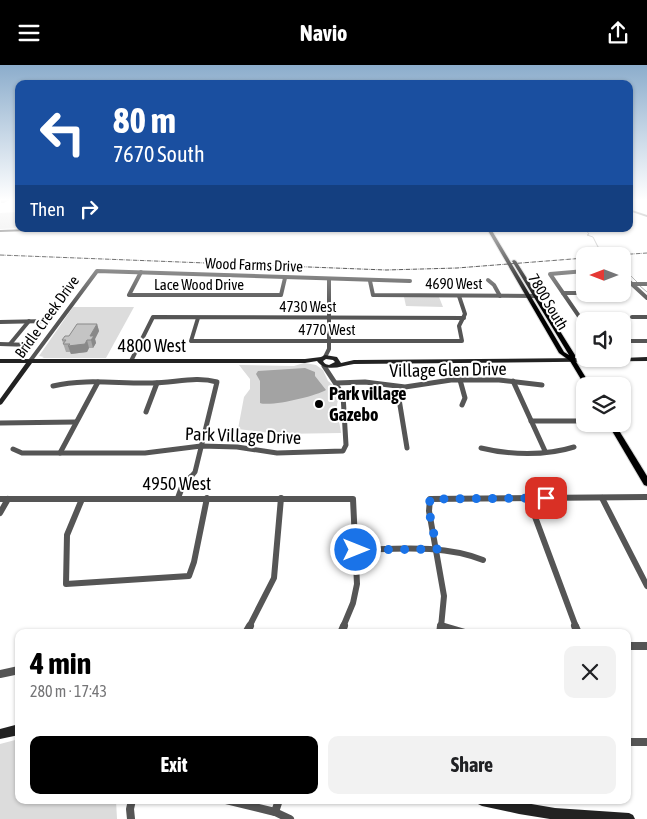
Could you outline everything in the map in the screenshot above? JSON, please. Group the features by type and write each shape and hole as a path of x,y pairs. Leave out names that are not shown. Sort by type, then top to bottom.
{"main road":[{"name":"7800 South","path":"493,235 531,296"},
{"name":"7800 South","path":"497,235 562,353 572,360 582,377"},
{"name":"4800 West","path":"0,361 354,362 647,359"},
{"name":"Bridle Creek Drive","path":"0,403 30,361"},
{"name":"4800 West","path":"323,361 335,362"},
{"path":"616,432 647,483"},
{"path":"0,734 15,730"},
{"path":"493,804 521,814 630,819"}],"street":[{"name":"Wood Farms Drive","path":"97,271 329,280 410,281"},
{"name":"Bridle Creek Drive","path":"30,361 97,271"},
{"name":"Lace Wood Drive","path":"142,272 129,295 275,296 281,295 283,292 285,278"},
{"path":"576,272 550,274 576,312"},
{"path":"329,280 329,341 335,362 329,375"},
{"name":"4690 West","path":"370,281 373,295 531,296"},
{"path":"488,281 494,285 500,296"},
{"path":"631,284 647,284"},
{"path":"631,285 647,298"},
{"path":"562,293 576,293"},
{"path":"459,296 465,312 464,318"},
{"name":"4730 West","path":"131,361 152,317 464,318"},
{"path":"632,317 647,317"},
{"name":"4770 West","path":"198,318 192,341 462,341 459,326 464,318"},
{"path":"10,345 28,321"},
{"path":"0,322 48,321"},
{"path":"631,341 647,341"},
{"path":"0,344 30,345"},
{"path":"323,361 330,349"},
{"name":"Park Village Drive","path":"13,449 22,453 145,453 201,446 237,447 277,453 343,451 346,445 343,395 329,375 323,361"},
{"path":"460,380 465,398 462,405"},
{"name":"Village Glen Drive","path":"336,383 365,382 397,387 460,380 514,381 545,451"},
{"path":"514,381 542,385"},
{"path":"60,453 98,382"},
{"path":"53,386 64,383 98,382 217,382 194,476 182,487 178,499"},
{"path":"146,412 157,383"},
{"path":"397,387 407,448"},
{"path":"531,421 576,421"},
{"path":"0,423 76,422"},
{"path":"482,448 495,451 563,451 574,447"},
{"path":"440,629 444,596 429,511 430,499 647,497"},
{"path":"248,629 274,578 281,498"},
{"path":"528,498 577,629"},
{"path":"602,498 647,586"},
{"name":"4950 West","path":"0,499 353,499 356,550"},
{"path":"0,513 8,499"},
{"path":"82,499 67,535 66,584 188,576 194,562 207,499"},
{"path":"342,629 356,593 356,550 456,550 483,560"},
{"path":"631,646 647,646"},
{"path":"0,674 15,671"},
{"path":"631,742 647,742"},
{"path":"131,804 131,819"},
{"path":"242,804 275,812 290,819"},
{"path":"275,812 278,804"}],"shaded area":[{"path":"404,297 439,297 443,307 406,306"},
{"path":"73,307 134,307 106,358 42,358 44,357 39,356"},
{"path":"304,363 316,365 323,370 328,381 338,389 340,396 337,410 341,433 278,434 238,429 244,397 250,389 250,379 239,365 294,366"},
{"path":"305,368 315,372 315,376 326,390 293,400 266,404 260,403 260,381 256,374 258,371"},
{"path":"15,740 15,804 116,804 117,819 0,819 0,744"}],"building":[{"path":"77,324 97,324 90,336 94,336 91,340 87,340 85,344 68,346 70,344 63,344 66,340 62,340 65,336 69,336"}],"waterway":[{"path":"588,235 593,237 598,247"},
{"path":"631,276 637,282"},
{"path":"640,286 647,292"}],"railway":[{"path":"631,254 647,253"},
{"path":"0,255 386,270 457,268 576,259"}],"place":[{"name":"Park village Gazebo","path":"319,404"}],"route":[{"path":"356,550 437,549 429,511 430,499 546,498"}]}
